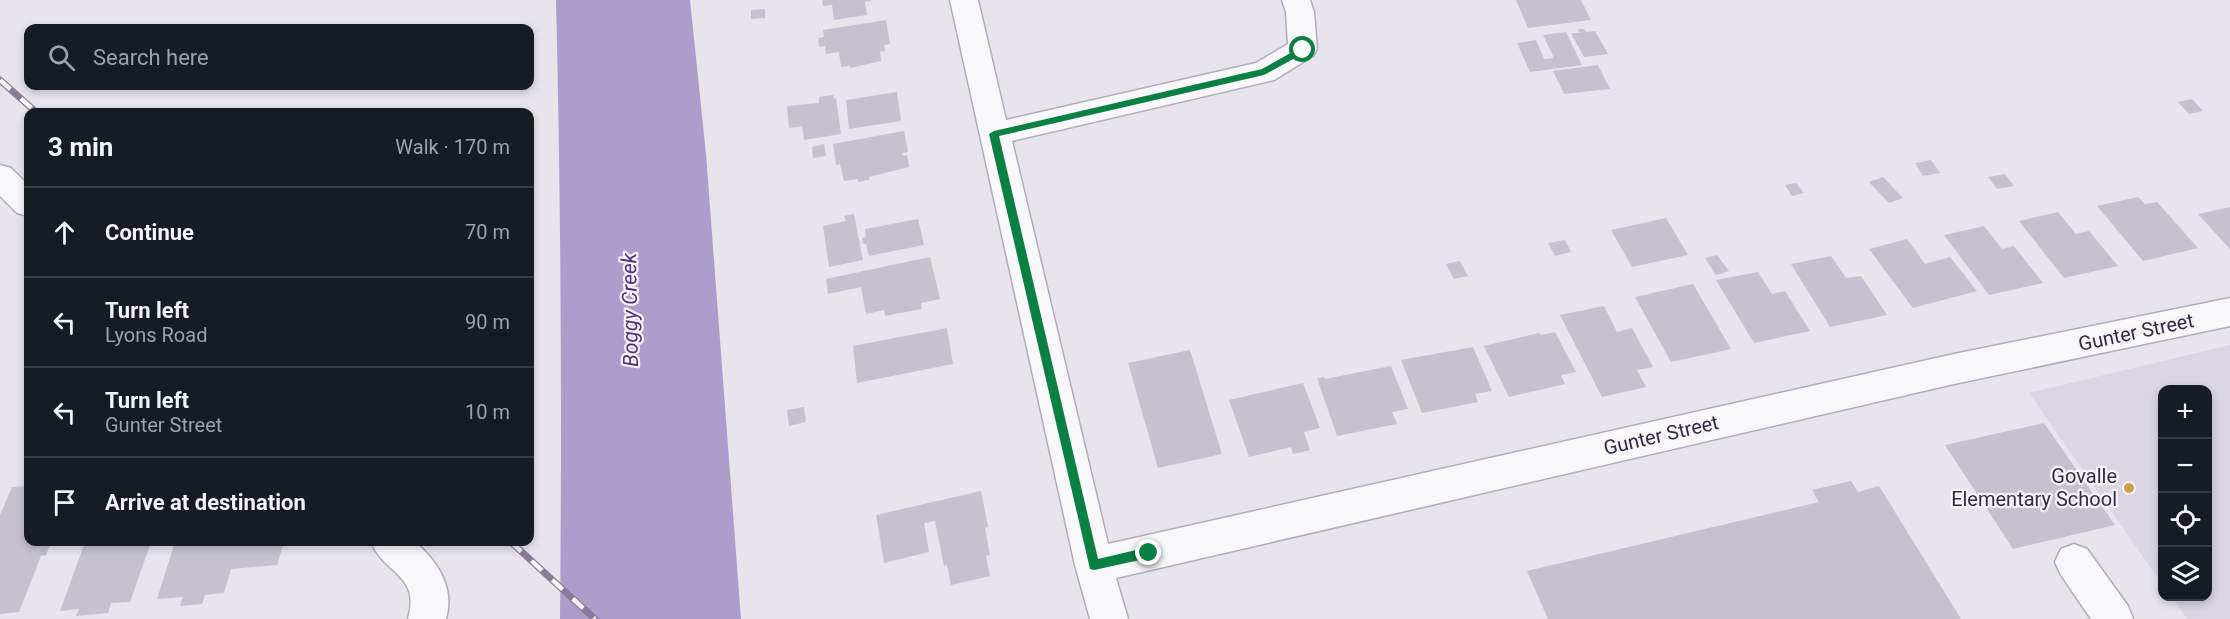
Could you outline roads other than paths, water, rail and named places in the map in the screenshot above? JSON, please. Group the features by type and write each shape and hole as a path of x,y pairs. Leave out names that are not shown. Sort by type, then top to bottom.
{"street":[{"path":"964,0 1094,565 1109,619"},
{"path":"994,134 1264,72 1303,50 1300,12 1296,0"},
{"path":"0,177 24,200"},
{"name":"Gunter Street","path":"1094,565 1954,369 2230,312"},
{"path":"393,546 417,568 430,587 432,609 428,619"},
{"path":"2074,562 2114,619"}],"water":[{"name":"Boggy Creek","path":"556,0 690,0 706,154 741,619 560,619 561,310"}],"railway":[{"path":"0,80 32,108"},
{"path":"515,546 595,619"}],"place":[{"name":"Govalle Elementary School","path":"2129,488"}]}
